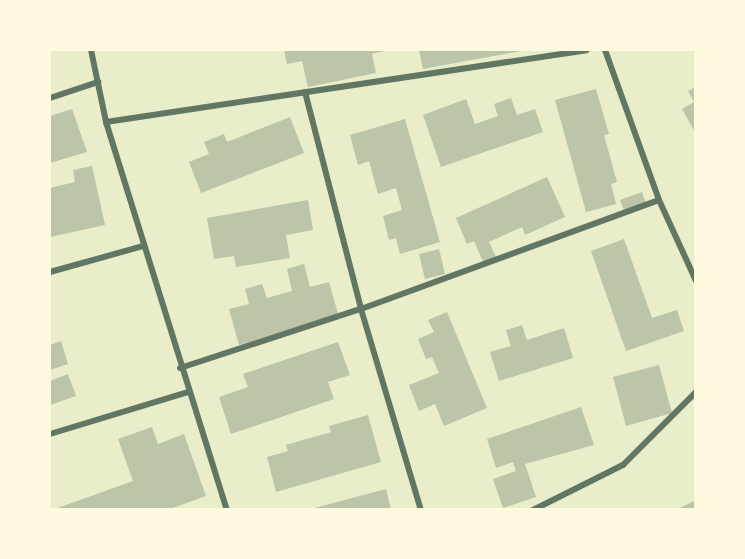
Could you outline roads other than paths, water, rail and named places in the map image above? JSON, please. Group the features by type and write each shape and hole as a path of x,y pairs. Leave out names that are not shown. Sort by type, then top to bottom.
{"street":[{"path":"91,50 106,122 180,368 227,510"},
{"path":"106,122 587,50"},
{"path":"605,50 659,200 696,281"},
{"path":"50,98 98,82"},
{"path":"305,92 361,309 421,510"},
{"path":"180,368 361,309 659,200"},
{"path":"50,272 143,246"},
{"path":"50,434 188,392"},
{"path":"533,510 623,465 696,392"}]}
